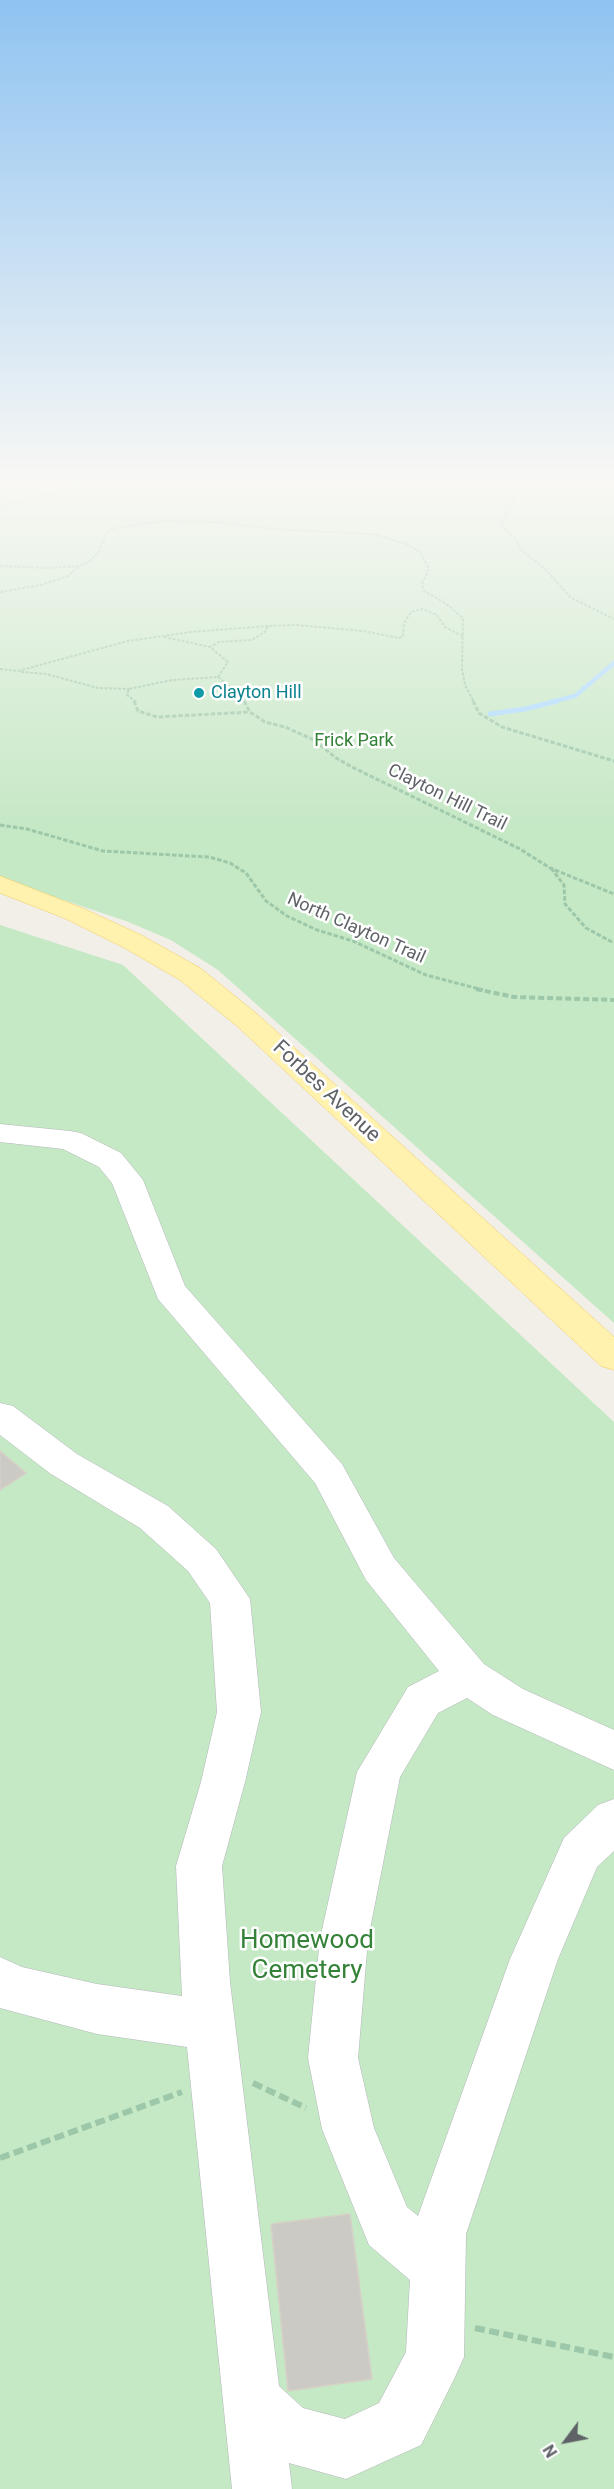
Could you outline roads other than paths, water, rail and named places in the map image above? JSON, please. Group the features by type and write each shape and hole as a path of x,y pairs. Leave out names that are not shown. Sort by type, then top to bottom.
{"main road":[{"name":"Forbes Avenue","path":"0,884 74,913 132,941 190,974 256,1028 614,1356"}],"lane":[{"path":"0,1133 70,1140 110,1160 127,1180 170,1291 329,1474 380,1569 469,1677 508,1702 614,1751"},
{"path":"0,1416 64,1464 154,1517 202,1560 230,1599 239,1712 223,1782 199,1866 205,1982 262,2489"},
{"path":"437,2294 388,2226 348,2129 333,2058 344,1939 379,1772 423,1700 469,1677"},
{"path":"254,2403 286,2433 346,2449 400,2424 435,2357 439,2234 534,1959 580,1854 614,1820"},
{"path":"0,1981 13,1989 97,2009 214,2056"}],"waterway":[{"path":"551,702 575,696 614,663"},
{"path":"490,714 557,701"}],"place":[{"name":"Clayton Hill","path":"199,693"}],"park label":[{"name":"Frick Park","path":"354,741"},
{"name":"Homewood Cemetery","path":"307,1956"}]}
